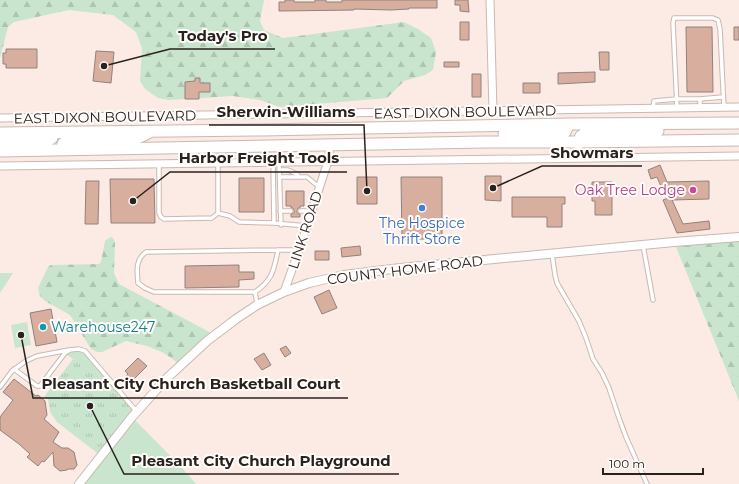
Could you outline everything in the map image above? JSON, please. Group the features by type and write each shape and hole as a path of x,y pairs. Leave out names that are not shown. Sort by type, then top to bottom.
{"highway":[{"name":"EAST DIXON BOULEVARD","path":"0,133 569,124 739,123"},
{"path":"468,142 501,134 561,133 565,132 569,124"},
{"path":"578,142 581,136 586,133 624,133 659,130 684,124"},
{"path":"62,150 63,144 66,141 133,140 153,131"},
{"path":"0,142 48,140 52,138 53,133"},
{"path":"0,150 468,142 739,140"}],"street":[{"path":"490,0 493,111"},
{"name":"EAST DIXON BOULEVARD","path":"0,118 739,108"},
{"name":"EAST DIXON BOULEVARD","path":"569,110 569,124"},
{"path":"53,133 54,118"},
{"path":"578,142 578,158"},
{"name":"LINK ROAD","path":"284,292 320,187 328,161 330,145"},
{"path":"62,150 62,165"},
{"path":"0,166 739,156"},
{"name":"COUNTY HOME ROAD","path":"79,484 166,378 207,341 236,319 284,292 309,283 344,275 400,268 739,237"}],"lane":[{"path":"677,108 674,18 713,18 718,20 720,29 724,108"},
{"path":"653,109 654,101 723,97"},
{"path":"700,99 700,108"},
{"path":"218,162 218,213"},
{"path":"276,162 280,178 281,225"},
{"path":"274,223 276,162"},
{"path":"159,163 159,214 162,218 212,218 218,213"},
{"path":"279,170 288,170 297,174 299,177"},
{"path":"280,178 307,177 320,187"},
{"path":"300,211 312,210"},
{"path":"280,211 291,211"},
{"path":"218,213 230,216 239,222 307,226"},
{"path":"643,245 653,300"},
{"path":"278,250 274,269 268,281 255,292 154,292 138,283 138,262 141,256 146,252 278,250 299,250"},
{"path":"552,254 557,284 579,321 593,359 609,388 626,437 647,484"},
{"path":"255,292 257,306"},
{"path":"0,387 14,369 26,361 37,356 70,349 78,349 85,352 137,412"},
{"path":"14,369 37,386 40,386 65,353 70,349"}],"green space":[{"path":"0,0 264,0 260,21 264,30 283,38 404,22 431,38 436,52 433,70 425,75 404,81 387,98 280,107 260,100 233,96 169,100 158,98 145,89 140,81 142,48 136,32 113,15 69,10 14,22 8,27 0,58"},
{"path":"112,237 115,243 114,273 119,284 215,335 181,365 164,353 147,346 126,341 102,352 97,352 91,349 70,315 45,301 40,296 38,288 48,267 51,265 99,264 101,262 105,241"},
{"path":"739,237 739,401 674,242"},
{"path":"0,273 13,273 0,293"},
{"path":"27,322 31,345 15,348 11,325"},
{"path":"70,349 83,351 137,412 101,456 57,422 50,412 48,399 44,397 73,359 65,353"},
{"path":"132,417 184,470 196,484 79,484"}],"building":[{"path":"285,0 294,0 294,2 315,2 315,0 326,0 326,2 342,2 342,0 437,0 437,8 279,11 279,2 285,2"},
{"path":"455,0 468,0 469,12 460,11 460,5 455,5"},
{"path":"460,22 469,22 469,40 460,40"},
{"path":"686,27 712,27 713,92 687,92"},
{"path":"734,27 739,27 739,40 734,40"},
{"path":"6,49 37,49 37,68 6,68 6,64 3,64 3,53 6,53"},
{"path":"96,51 114,52 111,83 93,81"},
{"path":"599,52 609,52 609,70 600,70"},
{"path":"444,62 459,62 459,67 444,67"},
{"path":"595,72 595,82 558,84 558,73"},
{"path":"472,74 481,74 481,97 472,97"},
{"path":"195,78 200,78 200,83 210,83 210,92 199,92 199,99 185,99 185,82 195,81"},
{"path":"523,83 540,83 540,93 523,93"},
{"path":"660,165 667,182 709,181 709,199 672,200 683,224 709,221 710,229 677,233 663,200 668,198 669,189 662,189 657,177 651,179 648,170"},
{"path":"485,176 501,176 501,201 485,200"},
{"path":"357,177 377,177 377,204 357,204"},
{"name":"The Hospice Thrift Store","path":"401,177 442,177 442,239 402,239"},
{"path":"239,178 264,178 264,212 239,212"},
{"path":"110,179 154,179 155,223 111,223"},
{"path":"86,181 99,181 98,224 85,224"},
{"path":"592,182 612,182 612,215 595,215 595,201 592,201"},
{"path":"286,191 304,191 304,206 300,206 297,211 297,213 300,214 300,217 291,217 291,214 294,213 294,211 291,206 286,206"},
{"path":"512,197 565,197 565,204 562,204 562,227 547,227 547,217 512,217"},
{"path":"360,246 361,255 342,257 341,248"},
{"path":"315,251 329,251 329,260 315,260"},
{"path":"239,265 239,272 254,272 254,279 239,280 239,287 185,288 185,266"},
{"path":"329,290 337,308 322,314 314,297"},
{"name":"Warehouse247","path":"51,309 57,342 36,346 30,313"},
{"path":"286,346 291,353 285,357 280,349"},
{"path":"264,353 271,365 262,370 254,359"},
{"path":"138,358 147,366 130,383 124,378 128,374 125,371"},
{"path":"14,379 45,401 47,415 44,419 59,432 53,442 62,448 68,448 74,452 77,465 74,469 60,471 54,466 53,452 38,466 27,457 30,454 0,430 0,417 13,400 3,392"}],"place":[{"name":"Today's Pro","path":"104,66"},
{"name":"Showmars","path":"493,188"},
{"name":"Oak Tree Lodge","path":"693,190"},
{"name":"Sherwin-Williams","path":"367,191"},
{"name":"Harbor Freight Tools","path":"133,201"},
{"name":"The Hospice Thrift Store","path":"422,208"},
{"name":"Warehouse247","path":"43,327"},
{"name":"Pleasant City Church Basketball Court","path":"21,335"},
{"name":"Pleasant City Church Playground","path":"90,406"}]}
